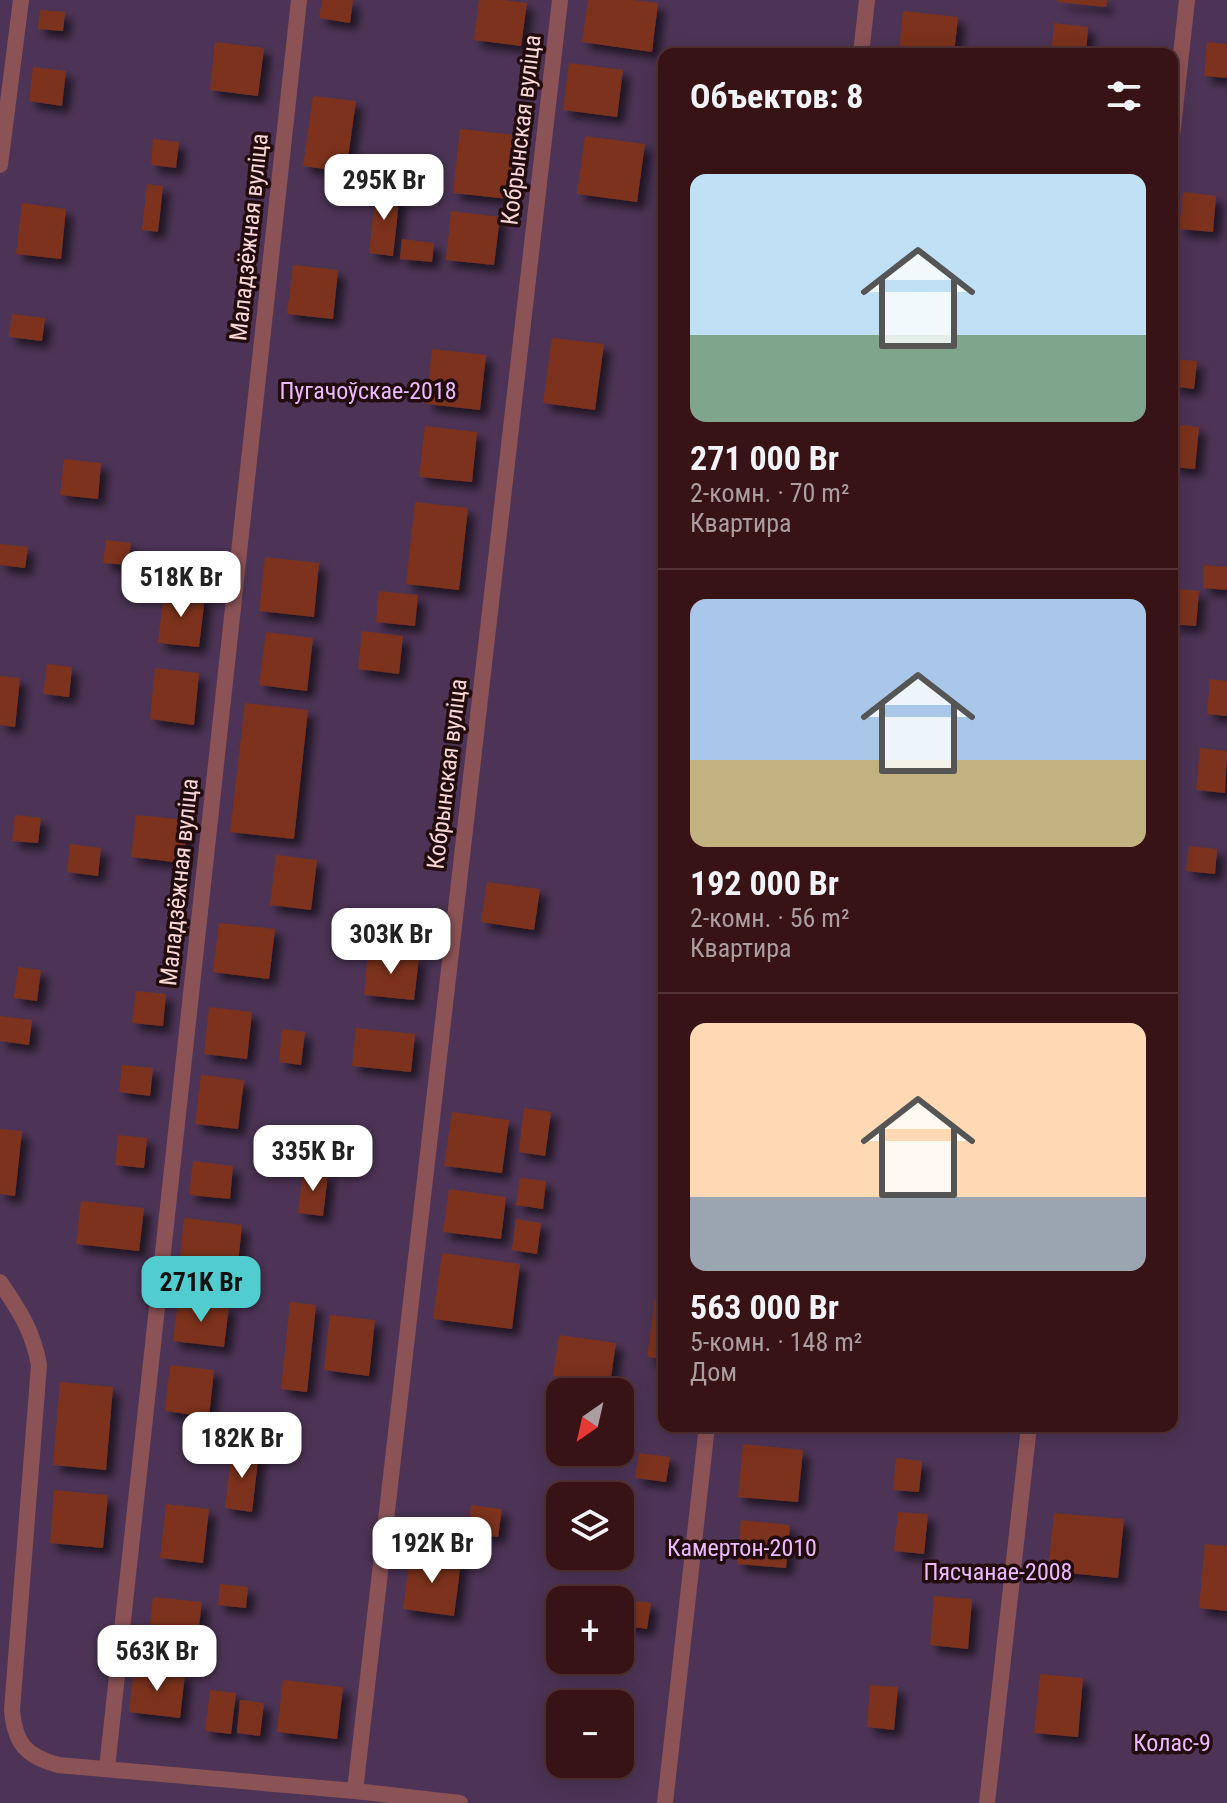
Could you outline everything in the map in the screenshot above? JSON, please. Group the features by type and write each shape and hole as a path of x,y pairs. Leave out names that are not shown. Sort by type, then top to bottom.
{"lane":[{"path":"0,165 21,0"},
{"name":"Маладзёжная вуліца","path":"107,1768 299,0"},
{"name":"Кобрынская вуліца","path":"355,1791 560,0"},
{"path":"862,48 867,0"},
{"path":"1178,82 1187,0"},
{"path":"0,1282 29,1328 39,1365 12,1710 19,1741 28,1752 42,1761 58,1765 460,1803"},
{"path":"665,1803 706,1432"},
{"path":"987,1803 1028,1432"}],"green space":[{"name":"Пугачоўскае-2018","path":"0,0 1227,0 1227,1803 0,1803"}],"building":[{"path":"322,0 353,0 350,23 319,18"},
{"path":"479,0 527,3 521,46 474,40"},
{"path":"588,0 658,3 652,52 582,42"},
{"path":"1057,0 1107,0 1106,7"},
{"path":"40,10 65,12 63,31 38,29"},
{"path":"903,11 958,17 955,48 899,48"},
{"path":"1054,23 1088,27 1086,48 1052,48"},
{"path":"215,42 264,48 258,96 210,90"},
{"path":"1207,42 1227,44 1227,78 1204,76"},
{"path":"569,63 623,70 617,117 563,110"},
{"path":"33,67 66,71 62,106 29,101"},
{"path":"313,96 356,101 346,172 303,166"},
{"path":"460,129 516,135 509,199 453,193"},
{"path":"585,136 645,144 637,202 577,194"},
{"path":"153,139 179,142 176,168 151,165"},
{"path":"147,184 163,186 158,232 142,230"},
{"path":"376,189 400,192 393,256 369,253"},
{"path":"1183,192 1216,196 1213,232 1179,229"},
{"path":"22,203 66,209 61,259 16,254"},
{"path":"451,211 500,217 494,265 446,260"},
{"path":"402,239 434,243 432,262 400,259"},
{"path":"293,265 338,270 333,319 287,314"},
{"path":"12,314 45,318 42,341 9,337"},
{"path":"552,338 604,344 595,410 543,403"},
{"path":"432,349 486,355 480,410 426,404"},
{"path":"1178,359 1197,361 1194,389 1178,387"},
{"path":"1178,425 1199,427 1195,469 1178,468"},
{"path":"425,426 477,432 472,482 419,477"},
{"path":"64,459 101,463 98,499 60,495"},
{"path":"415,502 468,508 459,590 406,584"},
{"path":"106,540 131,543 128,565 103,563"},
{"path":"0,544 28,547 25,568 0,565"},
{"path":"265,557 319,563 314,617 259,611"},
{"path":"1204,565 1227,567 1227,590 1203,588"},
{"path":"1178,589 1199,591 1196,626 1178,624"},
{"path":"164,591 205,596 199,647 158,643"},
{"path":"379,591 418,595 415,626 376,622"},
{"path":"362,631 403,636 399,674 358,669"},
{"path":"266,632 313,638 307,691 259,685"},
{"path":"47,664 72,667 69,697 43,694"},
{"path":"155,668 199,673 194,725 150,719"},
{"path":"0,676 20,678 15,727 0,725"},
{"path":"1210,679 1227,681 1227,716 1207,714"},
{"path":"245,703 308,710 294,839 230,832"},
{"path":"1200,748 1227,751 1225,793 1196,790"},
{"path":"15,815 41,818 38,843 12,841"},
{"path":"136,815 188,820 183,863 131,857"},
{"path":"70,844 101,848 98,876 67,872"},
{"path":"1189,846 1217,849 1215,874 1186,871"},
{"path":"276,855 317,860 311,910 270,905"},
{"path":"487,882 540,889 534,930 481,922"},
{"path":"219,923 275,929 269,979 213,972"},
{"path":"368,951 419,957 414,1000 364,995"},
{"path":"18,967 41,970 37,1001 14,998"},
{"path":"136,991 166,994 163,1026 132,1023"},
{"path":"209,1007 252,1012 247,1059 204,1054"},
{"path":"0,1016 32,1020 29,1045 0,1041"},
{"path":"356,1028 415,1034 411,1072 352,1066"},
{"path":"282,1029 305,1032 301,1065 279,1062"},
{"path":"122,1065 153,1068 150,1096 119,1092"},
{"path":"201,1075 244,1080 238,1129 195,1124"},
{"path":"524,1108 551,1112 545,1156 519,1152"},
{"path":"452,1112 509,1120 502,1173 444,1166"},
{"path":"0,1129 22,1131 15,1196 0,1194"},
{"path":"118,1135 147,1138 144,1168 115,1165"},
{"path":"193,1161 233,1166 230,1199 189,1195"},
{"path":"303,1170 328,1173 323,1216 298,1213"},
{"path":"520,1178 546,1181 543,1209 516,1205"},
{"path":"449,1189 506,1197 501,1239 443,1232"},
{"path":"81,1201 144,1208 139,1251 76,1244"},
{"path":"184,1218 242,1225 237,1274 179,1267"},
{"path":"516,1219 541,1223 537,1254 512,1250"},
{"path":"442,1253 520,1264 512,1329 433,1319"},
{"path":"655,1299 658,1299 658,1358 647,1357"},
{"path":"178,1300 229,1306 224,1347 173,1341"},
{"path":"290,1302 316,1305 307,1392 281,1389"},
{"path":"330,1315 375,1320 369,1376 324,1370"},
{"path":"559,1335 616,1343 611,1378 553,1376"},
{"path":"170,1365 214,1370 209,1417 165,1411"},
{"path":"60,1382 113,1387 106,1470 53,1465"},
{"path":"743,1444 803,1450 798,1502 738,1497"},
{"path":"232,1448 259,1451 252,1512 225,1508"},
{"path":"639,1453 670,1457 666,1482 635,1478"},
{"path":"896,1458 922,1461 919,1492 893,1490"},
{"path":"54,1490 108,1495 103,1548 50,1543"},
{"path":"166,1504 209,1509 203,1563 160,1558"},
{"path":"471,1505 502,1509 498,1537 468,1533"},
{"path":"898,1512 928,1514 924,1554 894,1551"},
{"path":"1054,1513 1124,1519 1118,1578 1048,1571"},
{"path":"741,1520 790,1525 786,1568 737,1564"},
{"path":"1205,1544 1227,1546 1227,1611 1199,1608"},
{"path":"410,1554 461,1561 454,1616 403,1609"},
{"path":"220,1584 248,1587 246,1608 218,1605"},
{"path":"934,1596 972,1599 968,1649 930,1645"},
{"path":"153,1597 202,1602 197,1643 148,1638"},
{"path":"634,1601 651,1603 647,1629 634,1627"},
{"path":"134,1668 185,1674 180,1718 129,1712"},
{"path":"1040,1674 1083,1678 1078,1737 1034,1733"},
{"path":"283,1680 343,1687 337,1739 277,1732"},
{"path":"870,1685 898,1687 894,1730 867,1727"},
{"path":"210,1690 236,1693 231,1734 205,1731"},
{"path":"240,1700 264,1703 260,1736 237,1733"}],"park label":[{"name":"Камертон-2010","path":"742,1548"},
{"name":"Пясчанае-2008","path":"998,1572"},
{"name":"Колас-9","path":"1172,1743"}]}
